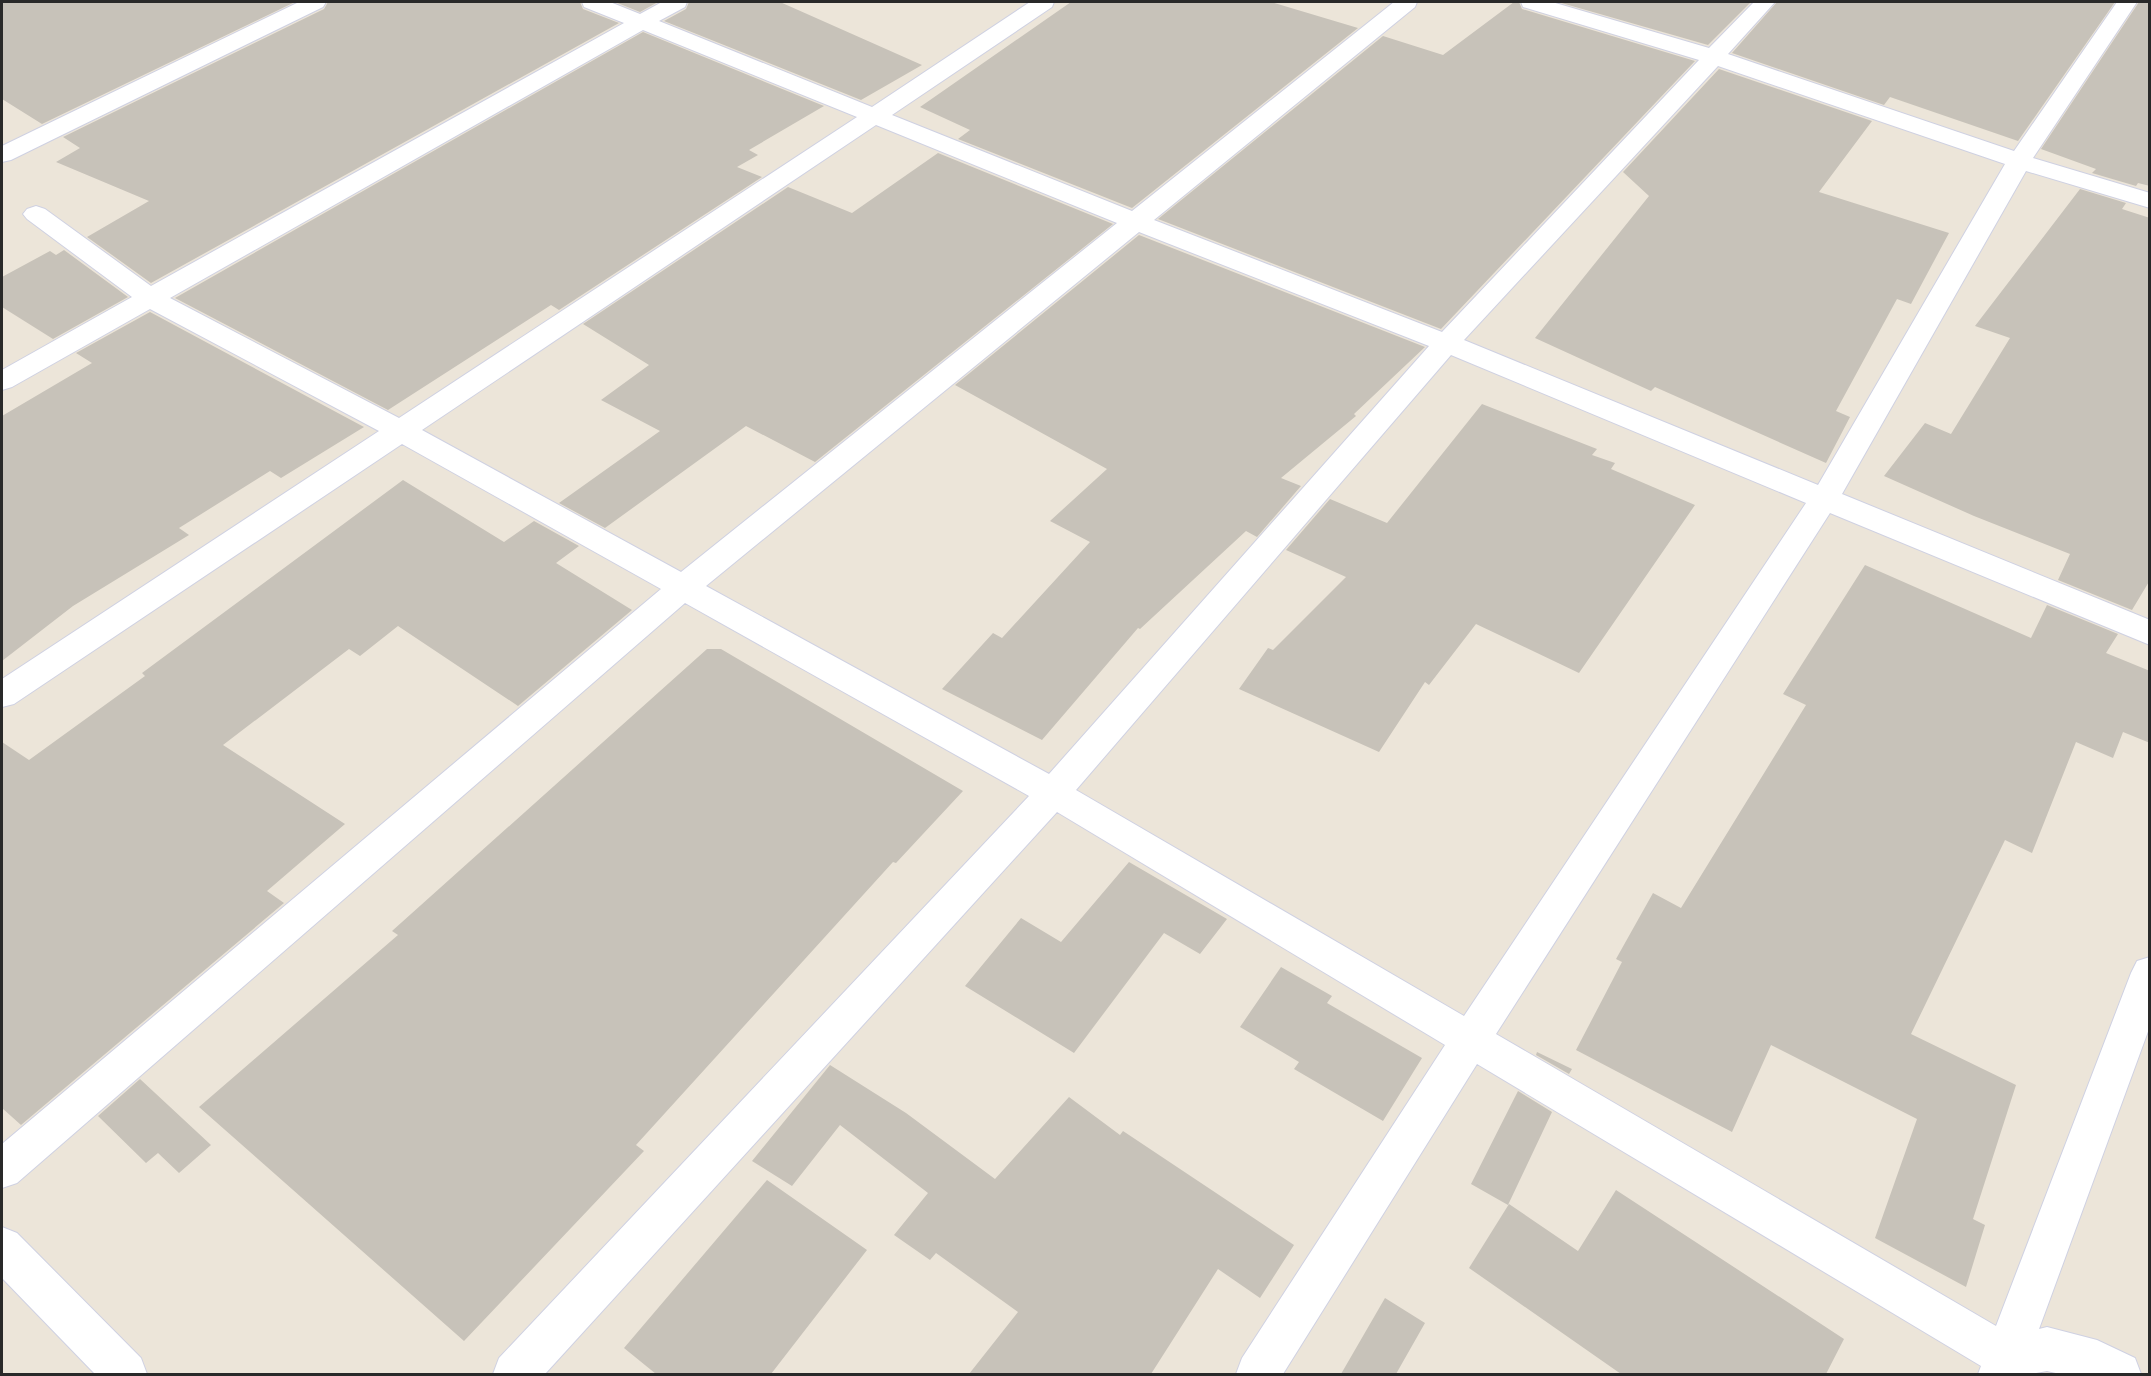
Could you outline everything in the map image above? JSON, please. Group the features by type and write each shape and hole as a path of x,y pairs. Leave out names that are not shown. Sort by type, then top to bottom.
{"street":[{"path":"2,154 315,2"},
{"path":"592,2 1134,221 1446,343 2150,633"},
{"path":"2,381 677,2"},
{"path":"2,695 1044,2"},
{"path":"2,1169 685,586 1407,2"},
{"path":"1531,2 1714,57 2019,161 2150,201"},
{"path":"515,1374 1053,793 1446,343 1765,2"},
{"path":"1258,1374 1471,1039 1824,499 2019,161 2127,2"},
{"path":"36,214 150,298 401,431 685,586 1053,793 1471,1039 2003,1366"},
{"path":"2003,1366 2150,974"},
{"path":"2,1248 124,1374"},
{"path":"2003,1366 2047,1349 2097,1362 2119,1374"}],"building":[{"path":"2,2 295,2 42,124 2,99"},
{"path":"328,2 580,2 583,9 619,23 151,283 87,237 149,201 56,162 80,148 63,137 324,9"},
{"path":"615,2 658,2 640,12"},
{"path":"689,2 780,2 922,65 861,100 664,21 686,9"},
{"path":"1071,2 1271,2 1358,28 1132,208 958,139 970,130 920,107"},
{"path":"1514,2 1519,2 1522,9 1695,61 1441,329 1158,219 1383,36 1443,55"},
{"path":"1558,2 1751,2 1708,45"},
{"path":"1777,2 2115,2 2018,141 1890,97 1884,105 1732,53"},
{"path":"2139,2 2150,2 2150,186 2138,183 2136,186 2092,173 2096,169 2041,149"},
{"path":"643,32 824,106 749,150 758,155 737,167 762,177 559,310 551,305 388,410 175,298"},
{"path":"1719,69 1872,121 1819,192 1949,233 1911,304 1897,299 1836,411 1850,417 1826,463 1655,387 1651,391 1535,338 1649,196 1623,172"},
{"path":"938,153 1113,224 815,462 746,426 605,528 559,503 660,431 601,400 649,365 583,324 788,187 852,213"},
{"path":"2080,189 2126,203 2122,209 2150,218 2150,580 2132,610 2058,580 2070,554 1974,516 1884,476 1925,423 1951,434 2010,338 1975,326"},
{"path":"1139,235 1425,347 1354,414 1356,416 1281,478 1301,486 1257,537 1246,531 1140,629 1138,628 1042,740 942,689 993,633 1002,638 1090,542 1050,521 1107,469 955,385"},
{"path":"64,250 128,297 53,339 2,307 2,277 50,251 56,255"},
{"path":"150,312 364,427 281,478 270,471 179,528 189,535 73,606 2,661 2,416 92,363 76,353"},
{"path":"1482,404 1597,449 1592,455 1615,463 1611,469 1695,505 1579,673 1476,624 1429,685 1425,682 1379,752 1239,689 1268,648 1273,650 1346,577 1286,550 1330,499 1387,523"},
{"path":"403,480 504,542 534,521 579,546 556,563 632,610 518,706 398,626 360,656 349,649 223,745 345,824 267,891 284,903 21,1125 2,1108 2,742 29,760 145,676 142,673"},
{"path":"1865,565 2031,638 2047,605 2118,634 2106,653 2150,671 2150,743 2123,732 2113,758 2076,742 2032,853 2005,840 1911,1034 2016,1085 1973,1219 1985,1225 1966,1287 1875,1238 1917,1119 1771,1045 1732,1132 1576,1050 1622,962 1616,959 1653,893 1681,908 1806,705 1783,694"},
{"path":"707,649 721,649 963,791 896,863 893,862 636,1145 644,1151 464,1341 199,1107 398,935 392,931"},
{"path":"1129,862 1227,919 1200,954 1164,933 1074,1053 965,986 1021,918 1061,942"},
{"path":"1281,967 1332,996 1327,1003 1422,1058 1383,1121 1294,1069 1299,1062 1240,1027"},
{"path":"1537,1052 1572,1069 1569,1074 1536,1055"},
{"path":"830,1065 906,1113 995,1179 1069,1097 1120,1135 1123,1131 1294,1245 1260,1298 1218,1269 1151,1374 969,1374 1018,1312 936,1253 930,1260 894,1235 928,1193 840,1125 792,1186 752,1161"},
{"path":"140,1079 211,1145 179,1173 158,1153 146,1163 98,1116"},
{"path":"1518,1091 1552,1112 1508,1205 1471,1184"},
{"path":"767,1180 867,1250 771,1374 656,1374 624,1348"},
{"path":"1616,1190 1844,1339 1826,1374 1621,1374 1469,1268 1509,1204 1578,1251"},
{"path":"1385,1298 1425,1323 1396,1374 1341,1374"}]}
